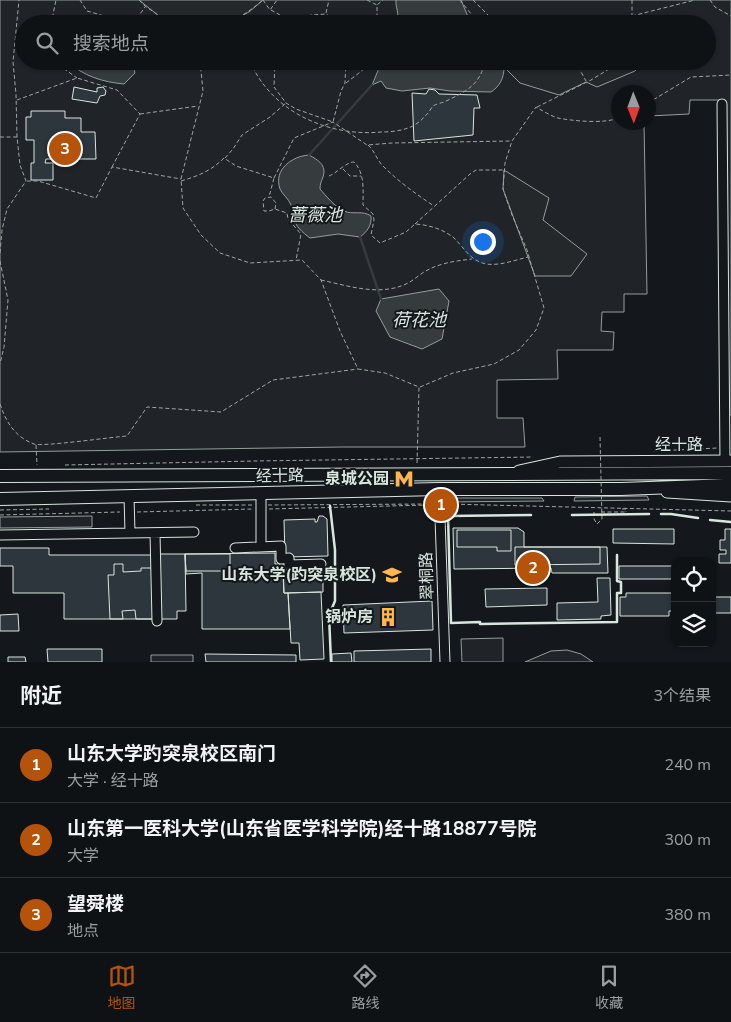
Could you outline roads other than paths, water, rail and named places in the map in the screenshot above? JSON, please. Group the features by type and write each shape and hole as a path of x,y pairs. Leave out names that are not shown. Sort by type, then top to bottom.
{"highway":[{"name":"经十路","path":"0,476 509,473 643,475 731,473"},
{"name":"经十路","path":"0,499 129,496 261,502 439,489 620,489 731,485"}],"main road":[{"name":"经十路","path":"509,473 560,462 728,461"},
{"name":"经十路","path":"620,489 731,496"}],"street":[{"path":"722,104 725,447 728,461"},
{"name":"翠桐路","path":"439,489 445,662"},
{"path":"129,496 130,533"},
{"path":"261,502 262,547"},
{"path":"156,532 157,621"},
{"path":"0,535 194,532"},
{"path":"235,548 281,546 281,558 289,558 289,565 321,564"}],"water":[{"path":"396,0 461,0 467,15 398,15"},
{"path":"79,70 134,70 135,73 124,84 108,82"},
{"path":"378,70 504,70 499,84 491,92 450,91 430,88 402,91 386,88 381,81 372,85"},
{"name":"蔷薇池","path":"309,155 323,166 324,173 320,189 337,207 350,213 365,213 371,216 368,228 360,237 338,234 310,238 296,224 292,206 280,189 279,175 291,161"},
{"name":"荷花池","path":"439,289 449,301 442,339 422,349 390,337 376,311 381,299"}],"waterway":[{"path":"309,155 372,85"},
{"path":"360,237 381,299"}],"place":[{"name":"望舜楼","path":"65,149"},
{"name":"泉城公园","path":"404,479"},
{"name":"山东大学趵突泉校区南门","path":"441,505"},
{"name":"山东第一医科大学(山东省医学科学院)经十路18877号院","path":"533,568"},
{"name":"山东大学(趵突泉校区)","path":"392,575"},
{"name":"锅炉房","path":"388,617"}]}
